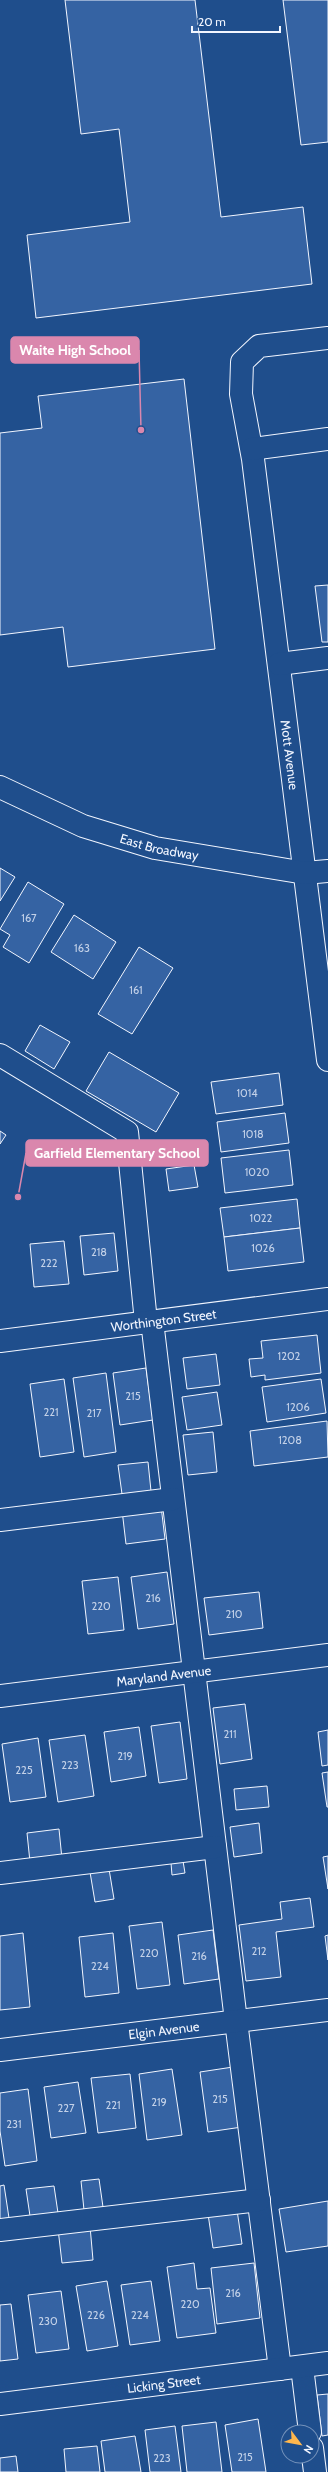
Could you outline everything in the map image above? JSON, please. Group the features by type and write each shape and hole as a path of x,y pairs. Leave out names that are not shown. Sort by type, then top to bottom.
{"street":[{"name":"Mott Avenue","path":"328,338 260,346 242,362 241,394 252,449 328,1060"},
{"path":"252,449 328,439"},
{"path":"279,664 328,658"},
{"name":"East Broadway","path":"0,787 83,826 155,848 305,873 328,870"},
{"path":"0,1055 126,1132 149,1322 173,1499 280,2369"},
{"name":"Worthington Street","path":"0,1341 328,1300"},
{"path":"0,1520 173,1499"},
{"name":"Maryland Avenue","path":"0,1696 328,1655"},
{"path":"0,1873 215,1847"},
{"name":"Elgin Avenue","path":"0,2050 328,2010"},
{"path":"0,2230 259,2200"},
{"name":"Licking Street","path":"0,2404 328,2363"},
{"path":"302,2367 309,2424"}],"building":[{"path":"65,0 195,0 221,217 303,207 312,284 36,318 27,235 130,222 119,129 81,134"},
{"path":"283,0 328,0 328,142 301,145"},
{"path":"184,379 215,649 68,667 63,627 0,635 0,433 42,428 38,396"},
{"path":"328,585 328,642 322,642 315,586"},
{"path":"0,868 15,877 0,901"},
{"path":"28,882 64,904 29,963 3,947 10,935 0,929"},
{"path":"74,915 116,942 93,979 51,952"},
{"path":"139,947 173,968 132,1034 98,1014"},
{"path":"40,1025 70,1042 54,1069 25,1051"},
{"path":"109,1052 179,1093 156,1132 86,1091"},
{"path":"279,1073 283,1105 216,1114 211,1082"},
{"path":"285,1113 289,1143 221,1152 217,1122"},
{"path":"0,1131 6,1135 0,1144"},
{"path":"289,1150 293,1185 225,1193 221,1158"},
{"path":"194,1165 198,1187 169,1191 166,1169"},
{"path":"297,1199 300,1228 224,1237 220,1208"},
{"path":"300,1228 304,1262 228,1271 224,1237"},
{"path":"114,1233 118,1271 84,1275 80,1236"},
{"path":"64,1241 69,1284 34,1287 30,1244"},
{"path":"317,1335 321,1373 265,1380 265,1375 251,1377 249,1359 263,1358 261,1341"},
{"path":"216,1354 220,1385 187,1389 183,1358"},
{"path":"146,1368 153,1420 120,1425 113,1373"},
{"path":"106,1373 116,1452 84,1457 73,1378"},
{"path":"64,1379 74,1452 40,1457 30,1384"},
{"path":"321,1379 326,1413 267,1422 262,1387"},
{"path":"217,1392 222,1425 187,1430 182,1397"},
{"path":"327,1421 328,1457 254,1466 250,1431"},
{"path":"213,1432 217,1472 188,1475 183,1435"},
{"path":"148,1462 151,1491 122,1494 118,1465"},
{"path":"161,1506 165,1539 126,1544 122,1510"},
{"path":"167,1572 174,1624 138,1629 131,1577"},
{"path":"118,1577 124,1630 88,1634 82,1581"},
{"path":"259,1592 263,1628 209,1635 204,1598"},
{"path":"245,1704 252,1759 220,1764 213,1708"},
{"path":"180,1722 187,1779 159,1783 151,1726"},
{"path":"139,1727 146,1776 111,1782 104,1732"},
{"path":"328,1730 328,1765 322,1766 318,1732"},
{"path":"85,1735 94,1796 58,1802 49,1740"},
{"path":"38,1738 46,1797 10,1802 2,1744"},
{"path":"328,1772 328,1807 327,1807 322,1773"},
{"path":"267,1786 269,1807 236,1810 234,1789"},
{"path":"259,1823 262,1853 234,1857 230,1827"},
{"path":"59,1829 62,1859 30,1862 27,1833"},
{"path":"328,1856 328,1889 323,1857"},
{"path":"183,1861 185,1873 172,1875 171,1863"},
{"path":"109,1869 114,1899 95,1902 90,1872"},
{"path":"310,1898 314,1927 276,1932 281,1977 246,1981 239,1925 282,1919 280,1902"},
{"path":"162,1922 170,1985 137,1989 129,1926"},
{"path":"213,1930 219,1979 184,1984 178,1935"},
{"path":"23,1933 30,2007 0,2010 0,1936"},
{"path":"113,1933 119,1993 85,1997 79,1937"},
{"path":"328,1935 328,1960 325,1936"},
{"path":"233,2067 242,2127 208,2132 200,2072"},
{"path":"172,2069 182,2135 147,2140 139,2074"},
{"path":"130,2074 136,2128 98,2133 91,2078"},
{"path":"78,2082 86,2133 51,2138 44,2087"},
{"path":"28,2089 37,2161 5,2166 0,2131 0,2093"},
{"path":"99,2179 103,2207 84,2210 81,2181"},
{"path":"4,2185 9,2218 0,2219 0,2186"},
{"path":"54,2186 58,2213 30,2216 26,2189"},
{"path":"328,2201 328,2246 286,2252 279,2209"},
{"path":"237,2210 242,2244 213,2248 208,2214"},
{"path":"90,2226 93,2260 62,2263 58,2229"},
{"path":"194,2263 197,2289 210,2288 216,2333 177,2338 167,2267"},
{"path":"254,2263 260,2318 217,2324 211,2268"},
{"path":"107,2281 118,2346 87,2351 76,2286"},
{"path":"151,2281 160,2341 130,2345 121,2285"},
{"path":"61,2291 69,2349 36,2353 28,2295"},
{"path":"11,2304 18,2359 0,2361 0,2305"},
{"path":"328,2394 328,2435 322,2436 317,2395"},
{"path":"258,2419 266,2472 232,2472 225,2425"},
{"path":"216,2422 222,2472 187,2472 182,2426"},
{"path":"175,2426 181,2472 150,2472 145,2430"},
{"path":"135,2436 141,2472 105,2472 101,2441"},
{"path":"97,2446 100,2472 66,2472 64,2449"},
{"path":"16,2456 18,2472 0,2472 0,2458"}],"place":[{"name":"Waite High School","path":"141,430"},
{"name":"Garfield Elementary School","path":"18,1197"}]}
